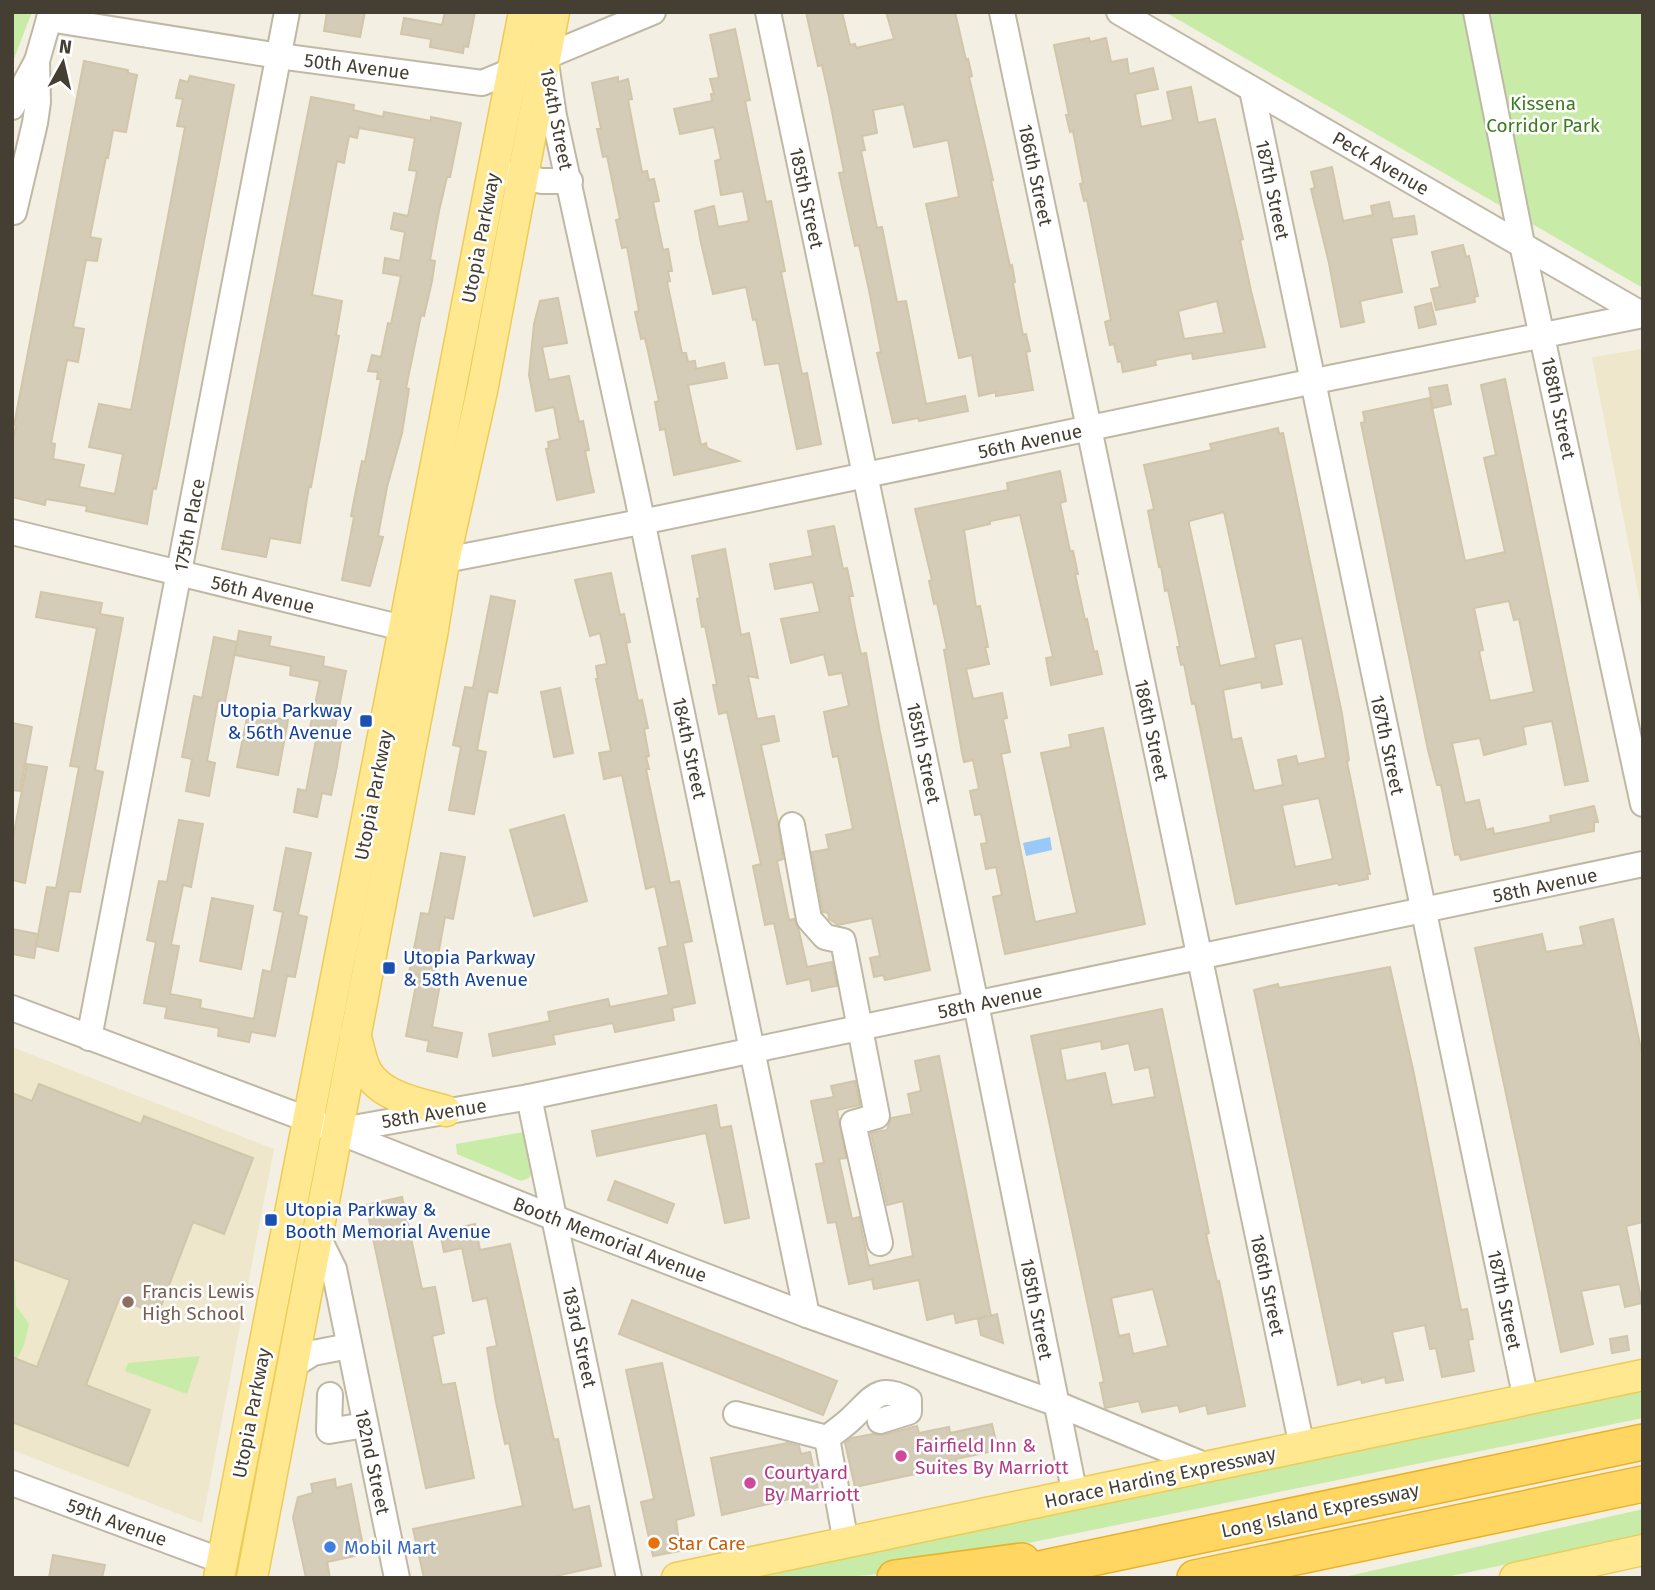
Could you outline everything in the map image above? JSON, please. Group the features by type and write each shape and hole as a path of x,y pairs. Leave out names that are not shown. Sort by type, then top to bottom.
{"highway":[{"name":"Long Island Expressway","path":"996,1578 1643,1442"},
{"path":"1195,1578 1643,1484"},
{"path":"895,1578 1157,1544"}],"main road":[{"name":"Utopia Parkway","path":"507,174 513,69 524,12"},
{"name":"Utopia Parkway","path":"252,1578 317,1235 322,1125 355,1033 430,563 507,174 545,56 554,12"},
{"name":"Utopia Parkway","path":"221,1569 322,1125 418,632"},
{"path":"355,1033 367,1071 377,1084 399,1097 446,1111"},
{"name":"Horace Harding Expressway","path":"677,1578 1643,1375"},
{"path":"1516,1578 1643,1550"}],"street":[{"name":"175th Place","path":"89,1038 287,12"},
{"name":"50th Avenue","path":"50,16 279,56 482,83 653,12"},
{"name":"185th Street","path":"768,12 976,1004 1075,1495"},
{"name":"186th Street","path":"1002,12 1302,1447"},
{"name":"Peck Avenue","path":"1119,12 1643,315"},
{"name":"188th Street","path":"1476,12 1522,244 1643,804"},
{"path":"12,107 37,61 50,16"},
{"name":"184th Street","path":"545,56 554,116 643,522 807,1315"},
{"path":"13,214 35,123 38,102 37,61"},
{"name":"187th Street","path":"1252,90 1526,1400"},
{"name":"184th Street","path":"507,174 542,181 570,181"},
{"name":"56th Avenue","path":"430,563 643,522 1312,381 1643,315"},
{"name":"56th Avenue","path":"12,532 418,632"},
{"path":"792,825 809,919 825,937 843,941 877,1116 853,1123 880,1243"},
{"name":"58th Avenue","path":"322,1125 446,1111 530,1097 1643,864"},
{"name":"Booth Memorial Avenue","path":"12,1008 322,1125 807,1315 1055,1403 1209,1467"},
{"name":"183rd Street","path":"530,1097 629,1578"},
{"name":"182nd Street","path":"317,1235 334,1269 397,1578"},
{"path":"291,1367 313,1353 349,1346"},
{"path":"827,1438 852,1419 874,1395 888,1392 909,1400 909,1412 880,1420"},
{"path":"330,1395 329,1441 365,1425"},
{"path":"736,1414 827,1438"},
{"path":"827,1438 846,1543"},
{"name":"59th Avenue","path":"12,1483 221,1569"}],"shaded area":[{"path":"1643,349 1643,618 1592,357"},
{"name":"Francis Lewis High School","path":"12,1047 274,1149 202,1523 12,1450"}],"green space":[{"path":"12,12 32,12 12,64"},
{"name":"Kissena Corridor Park","path":"1165,12 1643,12 1643,288"},
{"path":"524,1132 532,1172 529,1178 521,1181 457,1154 456,1144"},
{"path":"12,1279 15,1280 16,1306 29,1324 17,1359 12,1357"},
{"path":"200,1356 187,1394 125,1371 128,1363"},
{"path":"1643,1389 1643,1418 871,1575 749,1578"},
{"path":"1643,1509 1643,1536 1441,1578 1340,1578"}],"water":[{"path":"1050,837 1052,850 1026,856 1023,843"}],"building":[{"path":"327,12 365,12 360,37 324,31"},
{"path":"445,12 475,12 468,47 464,46 463,53 430,47 431,39 401,34 404,18 442,25"},
{"path":"806,12 842,12 850,45 855,44 856,48 894,39 886,12 955,12 972,76 969,77 1010,266 1012,265 1023,335 1026,334 1030,351 1026,352 1033,390 979,396 972,355 959,358 926,204 959,197 948,140 914,147 904,104 873,110 877,133 862,136 865,150 861,151 877,228 882,227 897,302 906,301 926,404 965,396 968,411 919,421 918,418 893,423 877,353 881,352 869,290 859,245 855,246 839,173 844,172 829,97 822,65 818,66"},
{"path":"735,29 750,100 745,101 766,202 771,201 785,271 781,272 802,374 807,373 821,444 797,449 779,363 765,365 756,319 753,320 746,287 713,294 701,243 695,211 714,206 718,227 749,221 743,191 721,195 715,161 721,159 714,127 680,134 674,109 712,101 711,94 714,94 710,79 719,78 710,35"},
{"path":"1089,38 1090,42 1106,38 1111,62 1127,59 1129,74 1153,68 1158,89 1135,94 1141,127 1173,120 1167,92 1191,87 1198,123 1215,119 1265,347 1193,359 1192,353 1155,360 1156,365 1123,372 1114,344 1110,345 1105,322 1111,320 1087,200 1084,201 1080,184 1083,183 1073,131 1070,132 1066,115 1069,115 1054,45","holes":["1217,301 1224,333 1184,339 1178,311"]},
{"path":"84,61 128,70 128,73 137,75 126,132 113,130 108,158 106,157 90,237 101,239 97,261 86,260 73,327 84,329 78,362 67,360 51,443 55,444 53,459 84,465 79,487 115,494 123,454 89,447 99,404 131,410 185,127 177,126 183,99 176,98 180,80 188,82 190,76 234,85 161,465 156,489 153,488 147,524 86,511 87,506 46,499 45,505 12,497 14,425"},
{"path":"618,77 618,82 628,79 632,99 628,100 642,172 647,171 649,180 654,179 659,201 653,202 663,250 668,249 672,271 668,271 670,281 667,282 682,353 686,353 688,362 695,361 696,369 724,363 727,378 688,385 701,445 706,443 707,448 739,461 674,475 665,429 660,430 655,402 659,401 645,338 641,339 635,312 639,311 627,247 622,248 616,220 620,219 607,156 603,157 597,129 601,129 592,83"},
{"path":"311,97 354,105 353,110 383,117 384,112 431,121 431,117 461,123 450,177 447,177 439,211 430,260 435,261 432,281 424,316 421,315 406,388 409,389 402,433 387,487 378,536 383,537 370,586 342,580 354,517 351,516 355,495 362,461 365,462 381,379 377,379 378,372 368,371 372,355 381,357 401,276 383,273 385,258 400,261 405,232 391,229 394,213 408,216 417,171 409,170 415,138 359,128 357,138 349,136 344,163 337,161 312,295 342,301 336,335 339,336 300,543 270,538 266,557 222,549"},
{"path":"1332,167 1343,221 1373,215 1371,206 1389,202 1393,219 1414,216 1417,234 1391,238 1402,292 1360,301 1364,322 1341,327 1311,189 1315,188 1311,172"},
{"path":"1463,245 1466,257 1469,256 1478,296 1474,297 1475,302 1436,310 1431,289 1440,287 1432,252"},
{"path":"558,298 567,343 542,347 549,380 569,376 579,422 583,421 589,450 585,451 594,492 557,500 546,449 549,448 548,442 560,439 554,407 536,411 529,375 534,324 540,301"},
{"path":"1431,303 1436,324 1419,328 1415,307"},
{"path":"1505,379 1588,781 1565,785 1552,721 1523,727 1526,744 1484,755 1480,738 1452,743 1465,803 1479,800 1486,830 1493,828 1494,834 1551,822 1550,816 1594,806 1598,822 1594,822 1594,831 1461,860 1459,854 1455,855 1441,785 1437,785 1428,750 1361,423 1365,422 1363,412 1430,398 1465,561 1505,552 1484,458 1496,455 1481,385","holes":["1509,601 1514,620 1519,619 1534,692 1490,701 1479,651 1483,650 1474,608"]},
{"path":"1447,385 1451,404 1433,408 1429,388"},
{"path":"1278,428 1279,434 1283,433 1342,714 1349,760 1347,762 1370,874 1367,874 1368,879 1236,904 1195,703 1192,704 1184,664 1181,665 1168,590 1165,591 1161,566 1159,567 1148,511 1154,509 1144,465 1212,450 1210,444","holes":["1224,512 1256,658 1220,666 1189,521","1302,638 1326,758 1298,764 1296,756 1278,760 1283,785 1254,791 1241,738 1232,740 1223,690 1261,682 1262,688 1282,684 1274,644","1319,798 1333,859 1295,867 1282,805"]},
{"path":"1060,471 1066,501 1060,503 1070,551 1073,551 1078,574 1075,574 1085,620 1087,619 1102,674 1051,685 1046,658 1053,657 1020,515 964,530 976,607 980,606 989,664 966,669 973,699 1002,693 1007,718 1003,719 1010,752 1001,754 1035,922 1077,913 1041,753 1071,747 1069,735 1103,728 1145,924 1005,954 993,897 1002,895 996,867 986,869 981,844 987,843 981,814 975,815 970,791 979,789 973,760 964,762 944,650 947,649 937,603 934,604 929,581 932,580 915,509 1008,490 1007,483"},
{"path":"834,526 843,569 847,568 853,596 849,596 861,654 866,653 930,970 885,980 883,975 874,977 870,958 880,956 872,918 838,925 829,919 828,913 823,912 812,852 829,849 826,835 853,829 838,756 833,757 824,712 849,706 842,673 829,675 824,654 791,663 781,619 820,612 813,582 775,589 770,564 813,556 808,531"},
{"path":"725,549 741,635 749,633 758,678 748,676 757,719 774,716 779,741 761,745 778,823 783,859 777,861 789,920 794,919 799,931 807,967 832,962 837,986 812,991 810,979 787,984 774,923 765,925 753,866 761,864 727,712 719,714 713,685 717,685 705,626 702,627 692,556"},
{"path":"611,573 620,615 624,614 630,642 626,643 638,701 642,700 648,728 644,729 649,756 646,757 649,769 646,769 670,883 679,881 692,941 683,943 695,1003 672,1008 674,1020 615,1032 613,1023 553,1035 555,1044 493,1056 489,1034 550,1021 548,1012 608,999 610,1007 669,995 659,948 668,946 655,886 646,889 622,775 604,779 599,753 611,751 596,679 596,666 607,664 600,633 590,636 575,580"},
{"path":"41,592 102,603 100,614 123,618 95,770 103,772 80,892 69,891 58,951 36,946 47,887 56,888 79,767 70,766 97,628 36,617"},
{"path":"491,596 515,601 497,693 488,691 477,750 486,752 474,814 449,810 461,747 453,745 465,687 473,688"},
{"path":"239,631 271,637 269,646 324,657 323,666 346,671 334,733 342,735 337,766 331,795 322,793 317,817 294,812 298,789 306,791 318,730 310,728 320,681 290,675 291,666 235,655"},
{"path":"214,637 237,642 225,702 218,701 207,761 215,763 209,796 186,791 192,759 182,757 194,696 202,698"},
{"path":"560,688 573,753 554,757 541,692"},
{"path":"248,713 288,720 278,775 237,767"},
{"path":"12,723 32,727 20,791 12,790"},
{"path":"27,764 47,767 25,883 12,880 12,843"},
{"path":"564,815 587,901 534,916 510,830"},
{"path":"179,820 203,824 191,887 183,885 171,945 179,946 170,994 201,1000 200,1008 254,1019 263,970 271,972 283,912 274,910 286,848 311,853 298,915 307,917 295,977 287,976 275,1036 251,1032 249,1042 218,1036 219,1028 165,1018 167,1007 144,1003 156,942 147,940 159,881 167,882"},
{"path":"441,853 465,857 453,919 445,917 434,978 441,979 432,1027 462,1033 457,1057 427,1051 429,1041 406,1036 418,975 409,973 421,913 429,914"},
{"path":"212,898 253,906 241,969 200,961"},
{"path":"1613,919 1643,1058 1643,1222 1626,1226 1642,1303 1625,1307 1620,1284 1581,1291 1593,1344 1561,1352 1475,948 1542,934 1546,952 1584,945 1580,927"},
{"path":"12,929 38,934 34,958 12,954"},
{"path":"1390,967 1461,1310 1467,1309 1473,1339 1468,1340 1474,1371 1442,1377 1436,1348 1430,1349 1425,1325 1392,1332 1403,1380 1386,1383 1385,1377 1338,1385 1254,990 1278,984 1279,988"},
{"path":"1162,1009 1209,1233 1206,1234 1217,1282 1219,1281 1245,1406 1208,1414 1206,1405 1180,1412 1178,1405 1142,1412 1139,1401 1105,1408 1100,1383 1104,1382 1031,1036","holes":["1101,1041 1102,1049 1129,1043 1135,1070 1149,1067 1155,1097 1112,1105 1105,1073 1066,1081 1060,1049","1153,1289 1168,1346 1133,1354 1129,1334 1119,1336 1111,1298"]},
{"path":"939,1056 991,1316 997,1314 1003,1343 981,1335 978,1319 988,1316 956,1323 954,1313 927,1320 919,1280 874,1289 872,1279 849,1284 836,1222 828,1223 816,1164 824,1163 811,1101 834,1097 831,1086 855,1081 860,1105 837,1110 846,1158 839,1159 852,1219 859,1217 869,1266 913,1256 903,1201 887,1205 871,1133 887,1130 891,1118 912,1114 908,1094 921,1091 915,1061"},
{"path":"39,1084 141,1124 144,1116 253,1158 224,1234 193,1222 158,1314 119,1299 86,1385 150,1410 128,1466 12,1422 12,1357 37,1367 70,1280 12,1259 12,1093 32,1101"},
{"path":"716,1105 720,1128 731,1126 749,1218 725,1223 706,1133 597,1156 592,1131"},
{"path":"615,1181 674,1204 667,1223 608,1200"},
{"path":"402,1197 422,1289 435,1287 444,1333 432,1336 442,1385 455,1383 474,1478 426,1488 366,1205"},
{"path":"475,1224 480,1250 510,1244 554,1440 558,1439 573,1510 589,1506 601,1566 547,1578 424,1578 413,1529 523,1506 509,1443 505,1444 496,1402 487,1348 497,1346 487,1298 473,1301 462,1248 444,1252 440,1232"},
{"path":"632,1300 837,1381 823,1415 619,1334"},
{"path":"1627,1336 1629,1350 1612,1353 1610,1339"},
{"path":"662,1363 694,1515 676,1520 680,1551 653,1556 641,1502 654,1499 626,1370"},
{"name":"Fairfield Inn & Suites By Marriott","path":"992,1424 998,1450 956,1459 957,1465 855,1487 845,1443 852,1438 884,1435 917,1426 919,1433 949,1427 950,1433"},
{"name":"Courtyard By Marriott","path":"787,1443 799,1446 801,1454 810,1452 818,1489 798,1493 798,1497 722,1515 711,1458"},
{"path":"335,1479 336,1488 351,1484 362,1550 355,1552 355,1556 327,1562 330,1578 306,1578 293,1518 298,1497 313,1493 311,1484"},
{"path":"53,1555 105,1565 102,1578 49,1578"}],"place":[{"name":"Utopia Parkway & 56th Avenue","path":"366,721"},
{"name":"Utopia Parkway & 58th Avenue","path":"389,968"},
{"name":"Utopia Parkway & Booth Memorial Avenue","path":"271,1220"},
{"name":"Francis Lewis High School","path":"128,1302"},
{"name":"Fairfield Inn & Suites By Marriott","path":"901,1456"},
{"name":"Courtyard By Marriott","path":"750,1483"},
{"name":"Star Care","path":"654,1543"},
{"name":"Mobil Mart","path":"330,1547"}]}
